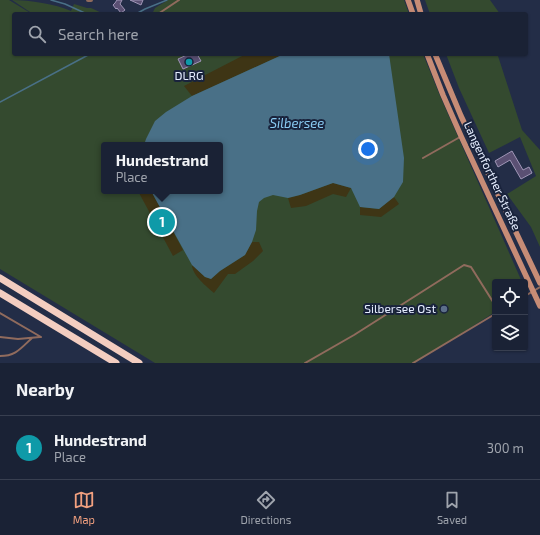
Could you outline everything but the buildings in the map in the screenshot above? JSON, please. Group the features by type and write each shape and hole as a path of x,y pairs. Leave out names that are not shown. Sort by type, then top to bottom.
{"highway":[{"path":"0,278 139,363"},
{"path":"0,293 116,363"}],"main road":[{"path":"408,0 412,12"},
{"path":"416,0 420,12"},
{"name":"Langenforther Straße","path":"428,56 461,136 540,306"},
{"name":"Langenforther Straße","path":"436,56 464,123 540,283"}],"lane":[{"path":"161,12 179,0"},
{"path":"422,158 461,136"},
{"path":"305,363 354,335 464,265 471,267 492,300"},
{"path":"528,294 540,287"},
{"path":"0,313 41,337 18,339 0,337"},
{"path":"413,363 493,315"},
{"path":"0,356 14,354 32,338"}],"green space":[{"path":"0,0 9,0 29,12 12,12 12,56 424,56 521,279 492,279 492,314 415,363 155,363 0,269"},
{"path":"12,0 42,3 58,6 71,11 74,4 91,8 100,12 30,12"},
{"path":"168,0 404,0 408,12 153,12 155,8"},
{"path":"425,0 490,0 499,12 429,12"},
{"path":"447,56 498,56 522,130 540,150 540,247 531,227 507,194 536,176 520,137 489,153 459,88"}],"sand":[{"path":"242,56 280,56 192,96 184,86"},
{"path":"333,183 351,188 346,197 333,194 306,206 291,208 288,198"},
{"path":"140,194 153,194 183,250 173,256"},
{"path":"394,197 399,204 381,217 360,215 360,207 379,209"},
{"path":"252,242 259,242 263,251 253,261 235,274 228,274 214,293 194,273 192,265 205,277 211,279 220,271 245,255"}],"water":[{"name":"Silbersee","path":"280,56 389,56 404,158 403,182 394,197 379,209 360,207 351,188 333,183 288,198 273,195 264,198 259,202 256,230 245,255 220,271 211,279 205,277 192,265 153,194 223,194 223,142 145,142 155,121 166,112 192,96"}],"waterway":[{"path":"51,0 65,4 83,12"},
{"path":"140,12 167,0"},
{"path":"0,102 86,56"}],"place":[{"name":"DLRG","path":"189,62"},
{"name":"Hundestrand","path":"162,222"},
{"name":"Silbersee Ost","path":"444,309"}]}
